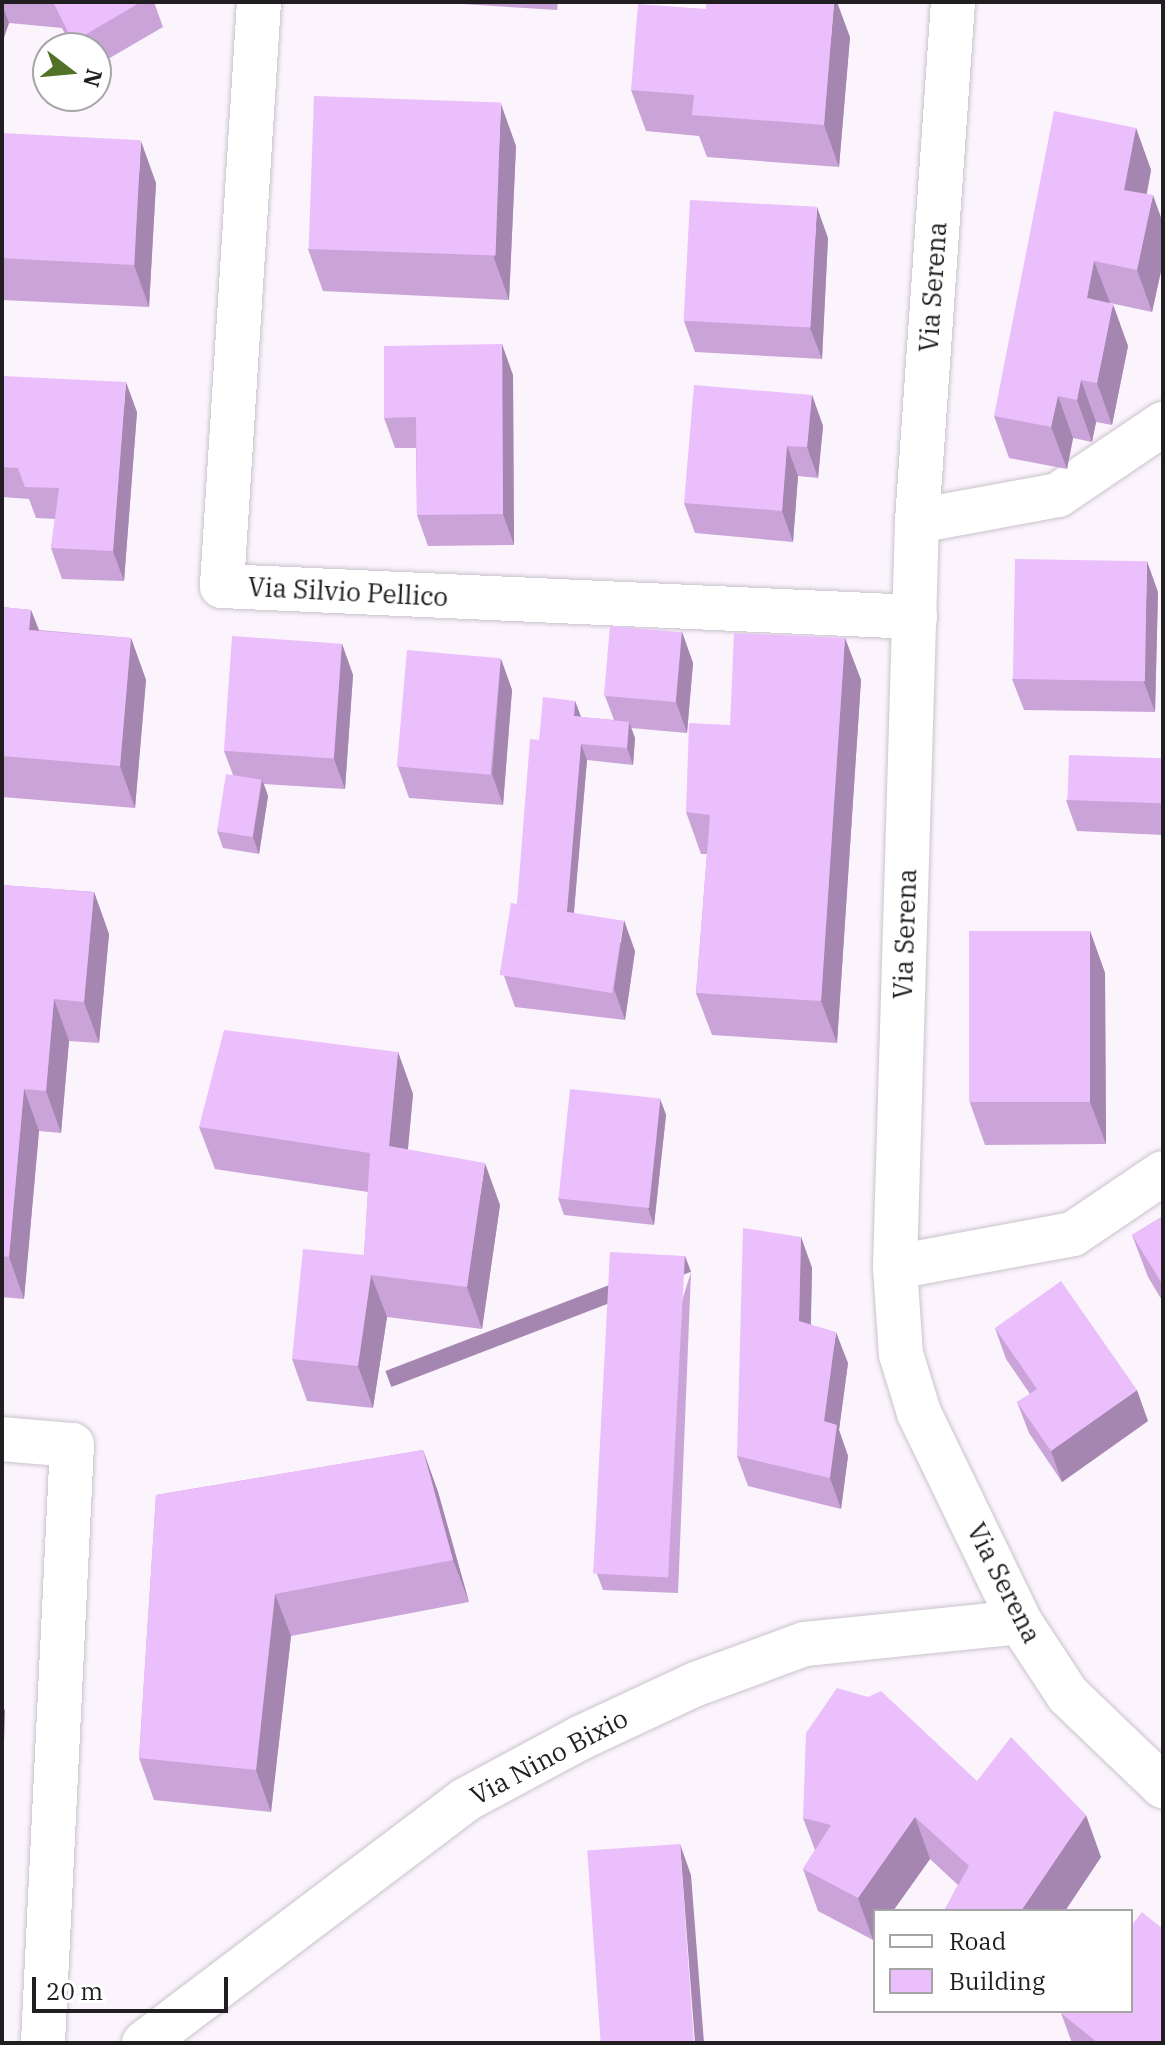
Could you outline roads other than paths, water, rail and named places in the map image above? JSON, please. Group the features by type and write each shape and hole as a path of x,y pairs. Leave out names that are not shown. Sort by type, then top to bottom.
{"street":[{"name":"Via Silvio Pellico","path":"259,2 222,586 915,617"},
{"name":"Via Serena","path":"953,2 917,521 895,1267 901,1354 919,1413 1020,1622 1068,1695 1163,1786"},
{"path":"917,521 1058,495 1163,424"},
{"path":"895,1267 1073,1234 1163,1173"},
{"path":"2,1439 72,1445 43,2043"},
{"name":"Via Nino Bixio","path":"144,2043 465,1800 580,1738 696,1684 805,1644 1020,1622"}]}
